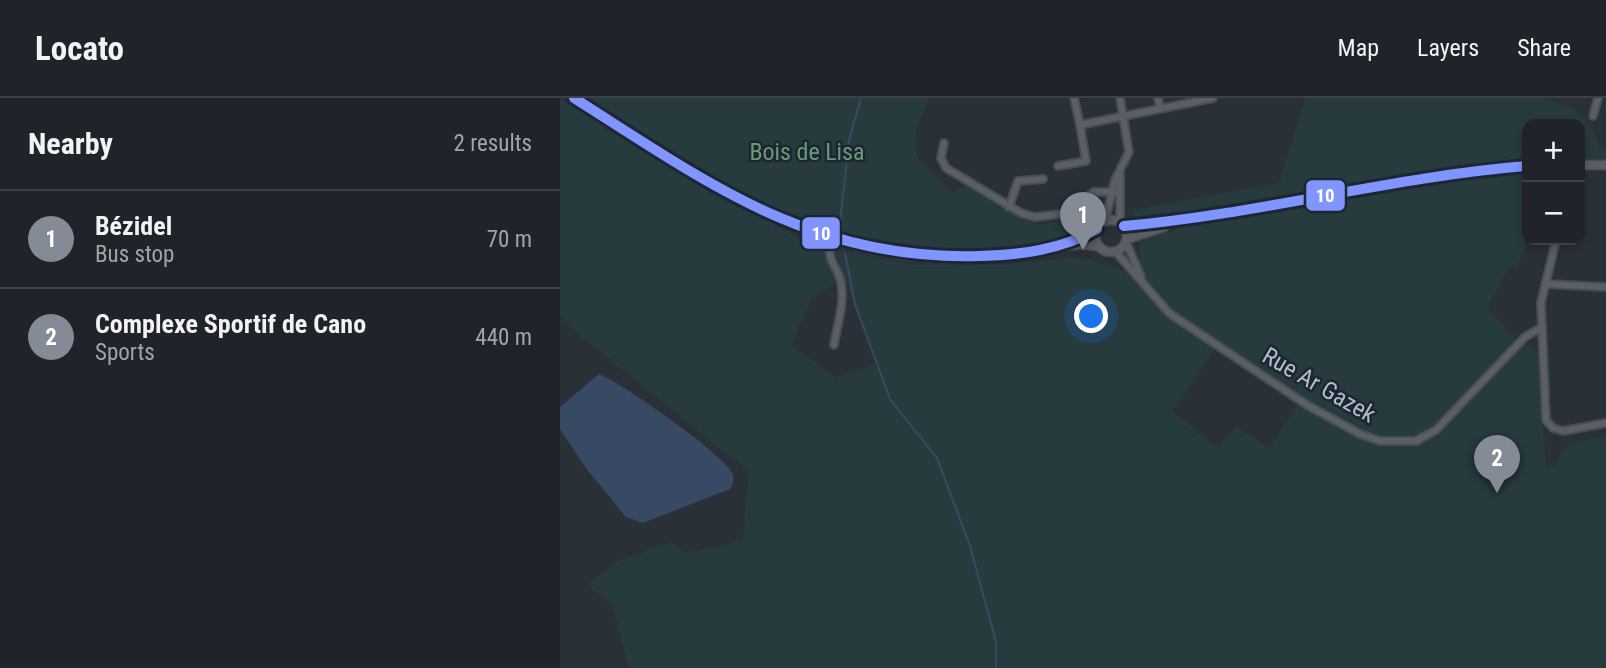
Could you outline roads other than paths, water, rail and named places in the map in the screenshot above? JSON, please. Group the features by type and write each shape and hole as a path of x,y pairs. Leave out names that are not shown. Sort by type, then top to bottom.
{"main road":[{"path":"574,98 755,210 831,240 878,252 941,258 1005,255 1052,247 1100,247 1115,251 1126,241 1176,223 1452,172 1522,166"},
{"path":"1585,165 1606,165"},
{"path":"1052,247 1097,229 1105,221 1122,224 1176,223"},
{"path":"1122,224 1126,241"},
{"path":"1097,229 1096,240 1100,247"}],"street":[{"path":"1058,166 1086,161 1074,98"},
{"path":"1105,221 1129,152 1120,98"},
{"path":"1158,98 1160,109"},
{"path":"1080,125 1213,98"},
{"path":"1589,98 1598,99 1594,116"},
{"path":"944,143 942,158 946,168 1009,207 1035,216 1069,211 1094,192 1115,192"},
{"path":"1009,207 1016,183 1043,179"},
{"path":"1115,192 1122,224"},
{"path":"831,240 829,260 839,274 842,293 834,345"},
{"name":"Rue Ar Gazek","path":"1126,241 1145,285"},
{"path":"1555,245 1545,284 1540,328 1549,425 1563,431 1606,424"},
{"name":"Rue Ar Gazek","path":"1115,251 1169,313 1307,405 1360,434 1394,443 1416,441 1436,430 1525,337 1540,328"},
{"path":"1545,284 1606,288"}],"water":[{"path":"599,374 648,404 711,451 732,473 730,489 643,523 626,517 586,468 560,429 560,407"}],"waterway":[{"path":"842,231 841,213 849,140 861,98"},
{"path":"845,253 855,304 890,399 937,458 970,546 996,642 996,668"}],"place":[{"name":"Bézidel","path":"1083,250"},
{"name":"Complexe Sportif de Cano","path":"1497,493"}],"park label":[{"name":"Bois de Lisa","path":"807,152"}]}
